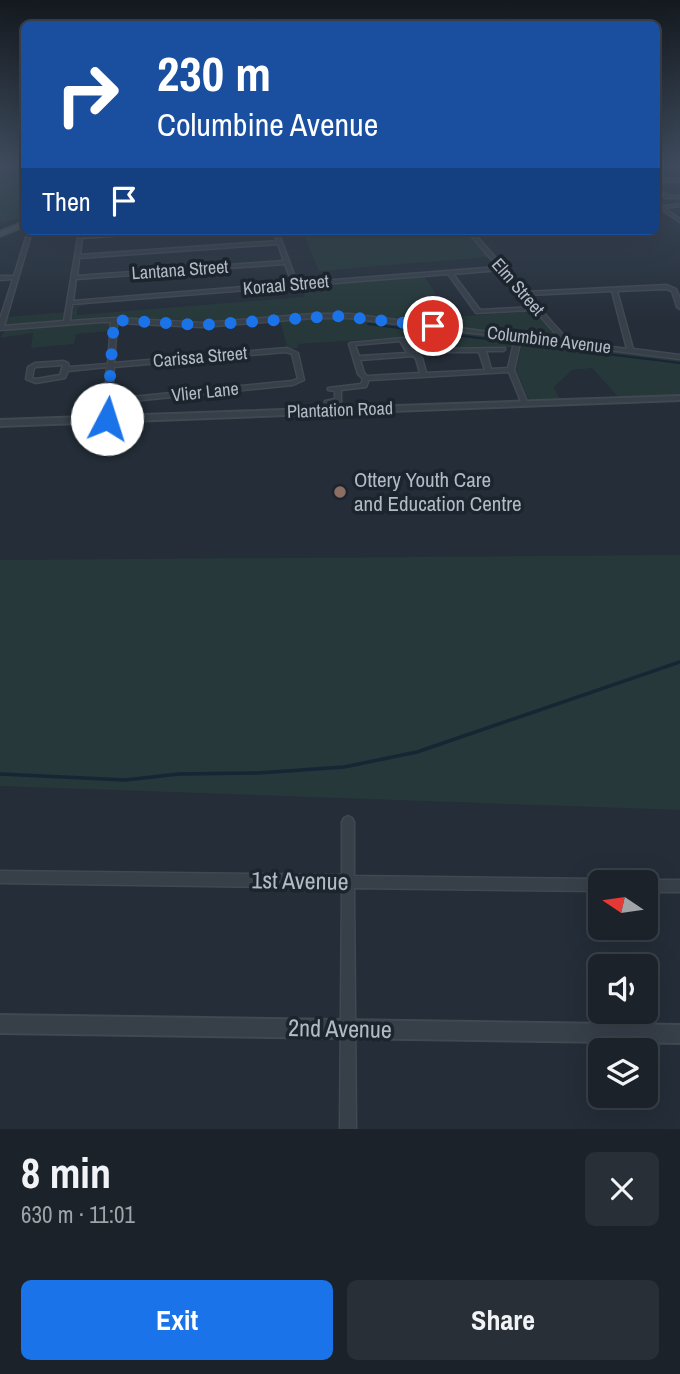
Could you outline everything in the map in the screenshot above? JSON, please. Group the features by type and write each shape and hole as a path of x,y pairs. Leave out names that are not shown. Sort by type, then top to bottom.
{"main road":[{"path":"0,232 21,223"}],"street":[{"path":"0,328 3,306 29,235"},
{"path":"67,322 80,235"},
{"path":"277,235 295,284"},
{"name":"Elm Street","path":"473,235 567,343"},
{"path":"77,257 279,242"},
{"name":"Lantana Street","path":"74,278 287,262"},
{"name":"Koraal Street","path":"70,303 502,268"},
{"path":"449,272 478,312 538,309"},
{"path":"0,278 15,277"},
{"path":"525,294 670,288 680,307"},
{"path":"614,289 630,350"},
{"name":"Columbine Avenue","path":"0,328 114,320 201,325 337,316 680,357"},
{"path":"107,419 114,320"},
{"path":"519,337 511,373 526,404"},
{"path":"411,354 404,340 352,343 361,376 366,378 488,369 511,373"},
{"path":"438,351 502,349"},
{"path":"482,350 488,369"},
{"name":"Carissa Street","path":"66,369 290,351 295,353 301,374 300,381"},
{"path":"356,358 411,354 418,356 423,373"},
{"path":"64,363 66,369 61,378 36,381 29,379 31,367 35,365 64,363"},
{"path":"480,371 488,374 511,373"},
{"path":"327,402 339,401 334,389 364,386 366,378"},
{"name":"Vlier Lane","path":"109,401 300,381"},
{"name":"Plantation Road","path":"0,423 680,398"},
{"path":"348,822 348,1129"},
{"name":"1st Avenue","path":"0,877 588,885"},
{"path":"658,886 680,886"},
{"name":"2nd Avenue","path":"0,1024 680,1034"}],"shaded area":[{"path":"0,219 20,219 0,222"},
{"path":"304,235 469,235 488,257 319,271"},
{"path":"423,275 451,317 534,311 559,337 554,339 342,315 202,324 71,319 73,306 96,302 78,307 77,315 305,297 301,285"},
{"path":"67,312 63,321 4,325 6,317"},
{"path":"360,319 507,337 515,342 514,347 412,350 407,337 298,344 298,348 288,349 280,321"},
{"path":"110,323 110,331 76,334 74,344 31,348 33,333 0,338 6,329"},
{"path":"529,340 680,358 680,395 619,398 592,368 572,370 554,387 560,400 530,399 516,370 522,343"},
{"path":"680,555 680,810 0,786 0,560"}],"waterway":[{"path":"368,324 511,342"},
{"path":"525,344 680,363"},
{"path":"0,774 125,780 179,774 258,773 344,767 417,752 680,662"}],"place":[{"name":"Ottery Youth Care and Education Centre","path":"340,492"}],"route":[{"path":"107,419 114,320 217,325 337,316 433,326"}]}
